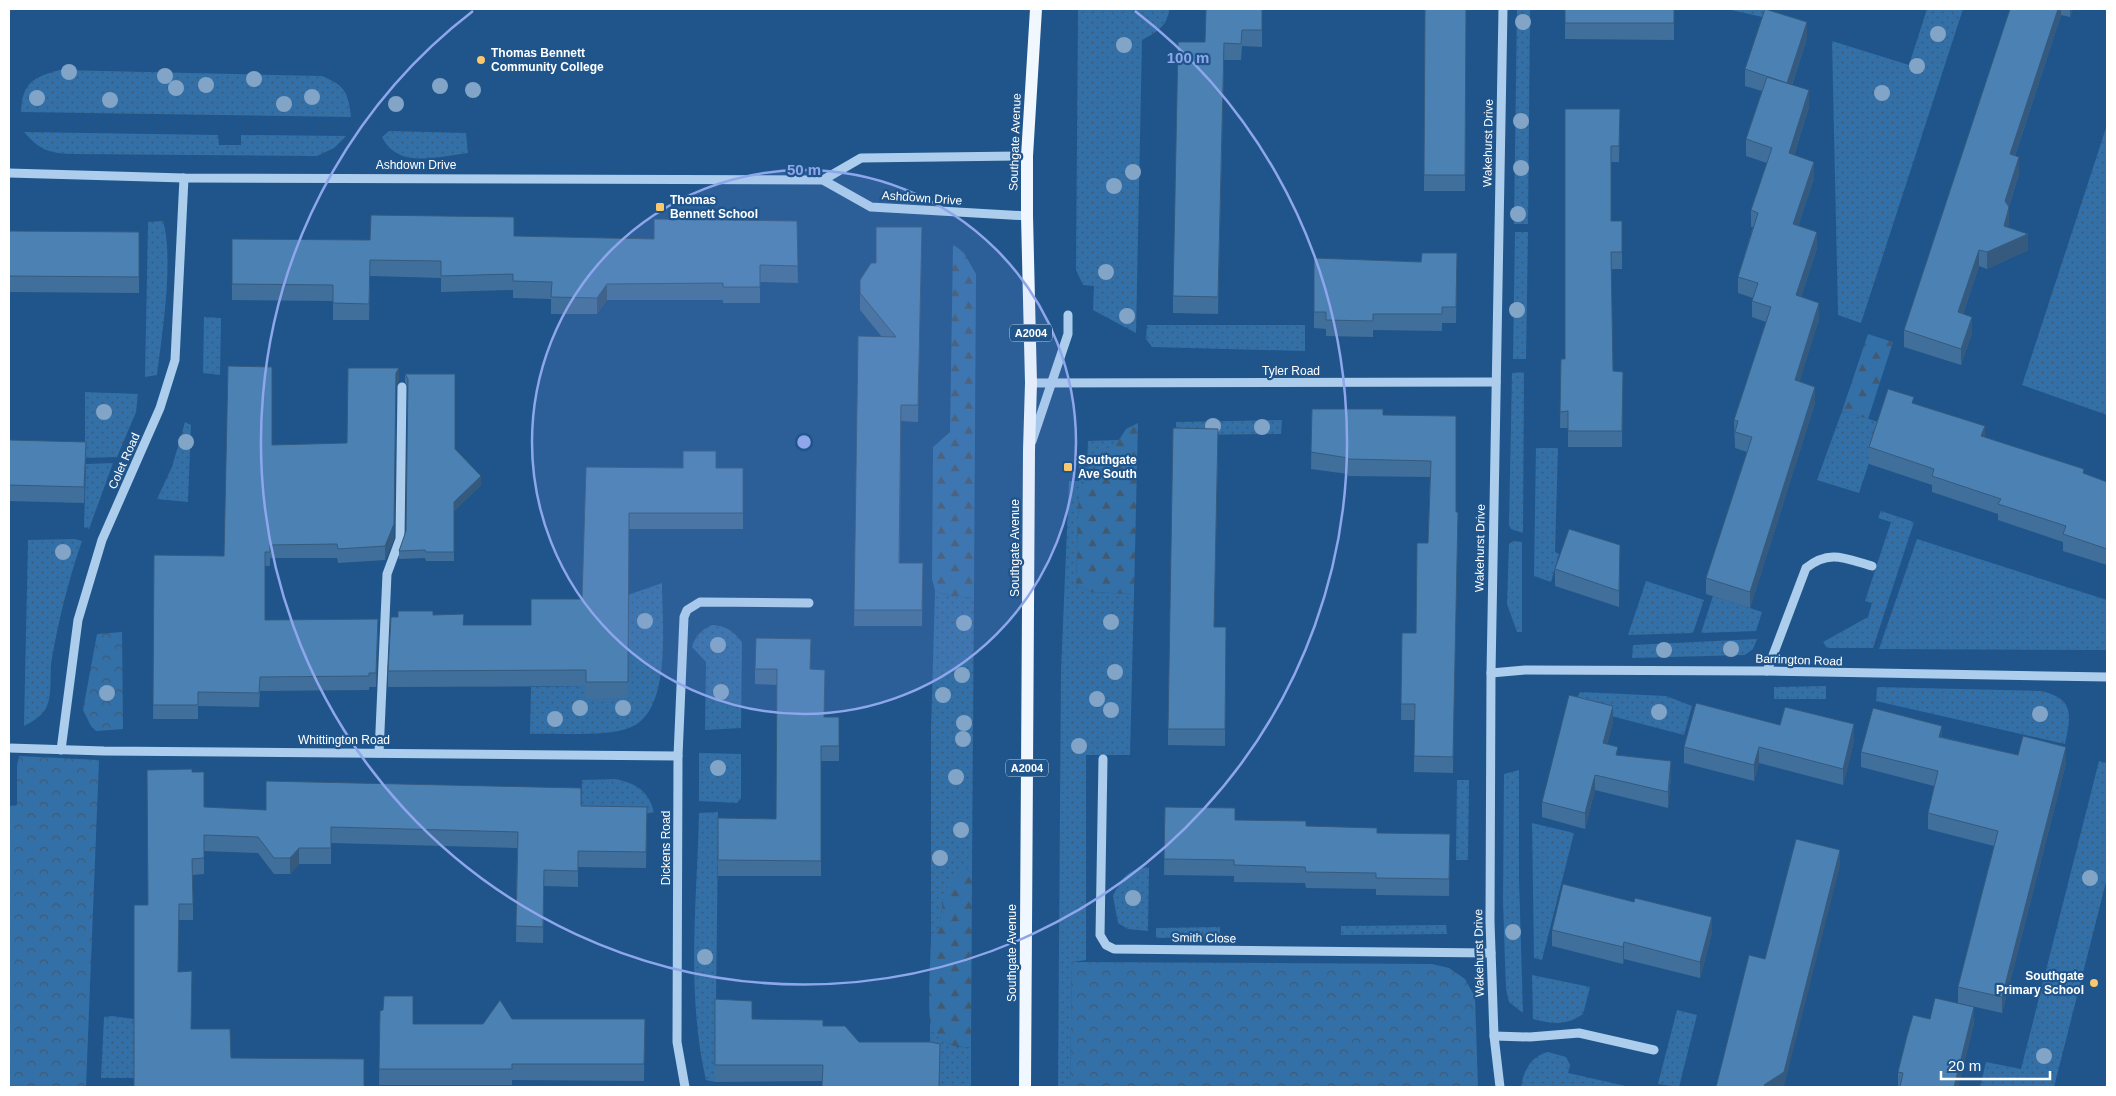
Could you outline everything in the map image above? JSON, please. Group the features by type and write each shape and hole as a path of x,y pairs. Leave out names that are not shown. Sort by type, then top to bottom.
{"main road":[{"name":"Southgate Avenue","path":"1025,1087 1029,450 1032,383 1027,216 1028,156 1036,9"}],"street":[{"name":"Wakehurst Drive","path":"1500,1087 1494,1036 1491,953 1490,673 1502,9"},
{"path":"823,180 861,158 1028,156"},
{"name":"Ashdown Drive","path":"9,173 184,178 823,180 871,207 1027,216"},
{"name":"Colet Road","path":"61,750 78,620 102,540 160,408 175,360 184,178"},
{"path":"1029,450 1068,334 1068,315"},
{"name":"Tyler Road","path":"1032,383 1086,385 1496,382"},
{"path":"379,753 387,574 400,539 402,387"},
{"path":"1767,671 1806,568 1816,560 1827,556 1838,556 1872,566"},
{"name":"Dickens Road","path":"685,1087 677,1042 678,756 683,625 687,610 700,602 809,603"},
{"name":"Barrington Road","path":"1490,673 1525,670 1767,671 2107,677"},
{"name":"Whittington Road","path":"9,748 678,756"},
{"name":"Smith Close","path":"1103,759 1100,936 1106,945 1114,949 1491,953"},
{"path":"1494,1036 1530,1037 1579,1033 1654,1050"}],"green space":[{"path":"1078,9 1169,10 1163,25 1156,32 1142,40 1136,333 1093,310 1094,286 1083,285 1076,270"},
{"path":"1517,9 1530,9 1528,224 1514,224"},
{"path":"1727,9 1770,9 1767,18"},
{"path":"1927,9 1963,9 1861,323 1838,315 1832,41 1909,65"},
{"path":"60,70 322,76 336,83 344,91 349,102 351,117 21,112 24,94 31,83 43,75"},
{"path":"2107,125 2107,415 2022,385"},
{"path":"389,131 466,133 468,153 432,158 409,157 398,154 389,147 382,137"},
{"path":"24,132 218,135 219,145 241,145 241,135 346,136 334,148 317,156 72,154 57,153 40,147"},
{"path":"163,221 167,255 164,319 157,375 145,377 148,222"},
{"path":"1515,232 1528,232 1526,359 1513,359"},
{"path":"953,244 964,253 976,274 974,597 958,598 935,591 932,579 933,447 950,432"},
{"path":"204,317 221,318 220,375 203,373"},
{"path":"1147,325 1305,325 1305,351 1152,347 1146,339"},
{"path":"1868,334 1893,342 1868,419 1842,411"},
{"path":"1524,372 1523,533 1511,529 1509,525 1512,373"},
{"path":"85,392 138,394 136,412 117,457 85,458"},
{"path":"1842,411 1882,423 1859,493 1817,480"},
{"path":"1282,420 1281,434 1176,435 1176,422"},
{"path":"185,422 191,425 188,502 157,499 172,467"},
{"path":"1138,423 1134,594 1091,592 1076,584 1079,490 1089,478 1099,455 1119,440 1126,429"},
{"path":"1119,440 1099,456 1089,478 1079,491 1076,584 1091,592 1134,594 1130,755 1086,755 1086,960 1072,962 1070,1087 1058,1087 1061,671 1069,481 1079,481 1079,466 1087,467 1088,441"},
{"path":"1536,448 1558,448 1555,552 1559,554 1551,582 1534,576"},
{"path":"113,463 89,529 84,527 86,464"},
{"path":"1881,511 1914,522 1873,648 1827,648 1823,642 1868,617 1872,603 1865,601 1891,522 1878,518"},
{"path":"75,539 82,541 68,586 57,633 51,664 49,701 41,715 24,726 28,540"},
{"path":"1917,539 2107,600 2107,650 1879,649"},
{"path":"1513,541 1522,542 1522,632 1517,632 1507,604 1509,544"},
{"path":"1646,581 1704,600 1693,633 1628,635"},
{"path":"662,583 663,642 659,686 653,704 643,719 629,728 607,733 530,734 531,687 586,686 586,699 628,595"},
{"path":"935,591 958,598 974,597 972,873 966,869 943,900 939,931 931,936 931,730"},
{"path":"1713,596 1762,612 1756,631 1701,633"},
{"path":"712,625 729,630 742,642 741,728 705,730 706,662 692,647 699,633"},
{"path":"122,632 123,729 96,731 91,726 83,710 97,634"},
{"path":"1757,639 1753,649 1745,655 1632,658 1633,645"},
{"path":"1826,686 1826,699 1774,699 1774,687"},
{"path":"1877,687 2041,691 2052,694 2065,704 2068,710 2069,725 2065,744 1876,701"},
{"path":"1580,692 1666,696 1692,706 1684,735 1573,706"},
{"path":"699,753 741,754 741,798 737,803 699,801"},
{"path":"19,756 99,760 86,1087 9,1087 9,806 17,805 17,766"},
{"path":"2099,761 2107,763 2107,878 2054,1087 1980,1087 1986,1062 2021,1069"},
{"path":"1519,770 1519,880 1523,1013 1509,1002 1506,989 1503,902 1504,774"},
{"path":"615,779 640,789 649,799 654,813 581,813 582,780"},
{"path":"1457,780 1469,780 1468,860 1456,860"},
{"path":"718,812 715,1082 706,1080 700,1047 694,981 694,947 699,813"},
{"path":"1532,823 1574,833 1542,960 1534,958"},
{"path":"1149,867 1148,931 1128,929 1118,923 1113,896 1126,875"},
{"path":"966,869 972,873 971,1047 953,1045 942,1040 931,1025 929,1008 931,936 939,930 943,900 950,881"},
{"path":"1446,925 1447,934 1341,935 1341,926"},
{"path":"1220,927 1220,937 1156,938 1156,928"},
{"path":"1072,962 1432,964 1449,968 1465,979 1475,997 1478,1087 1070,1087"},
{"path":"1532,975 1590,987 1583,1014 1571,1021 1559,1023 1533,1019"},
{"path":"1677,1010 1697,1015 1679,1087 1658,1084"},
{"path":"112,1016 134,1019 134,1078 101,1078 104,1017"},
{"path":"930,1023 942,1039 952,1045 971,1047 971,1087 939,1087 940,1060 930,1059"},
{"path":"1548,1052 1566,1057 1570,1065 1568,1073 1630,1087 1521,1087 1526,1070 1532,1061"}],"building":[{"path":"1206,9 1262,9 1262,30 1242,30 1241,44 1224,43 1218,297 1173,296 1178,42 1205,42"},
{"path":"1425,9 1466,9 1465,175 1424,175"},
{"path":"1565,9 1674,9 1674,23 1565,23"},
{"path":"1765,9 1807,22 1787,83 1745,69"},
{"path":"2010,9 2058,9 2010,154 2019,157 2005,201 2009,207 2004,226 2028,234 1987,252 1979,250 1958,312 1972,317 1961,349 1904,330"},
{"path":"1767,77 1809,90 1789,153 1814,162 1793,224 1817,232 1796,295 1819,303 1795,380 1815,387 1750,592 1706,578 1752,437 1735,432 1738,421 1734,420 1771,307 1752,301 1758,283 1738,277 1758,213 1751,210 1772,148 1746,139"},
{"path":"1565,109 1620,109 1619,146 1611,146 1611,221 1622,221 1622,252 1611,252 1613,371 1623,372 1622,431 1568,431 1568,411 1560,412 1561,359 1565,359"},
{"path":"371,215 514,217 514,236 654,239 654,219 797,221 798,266 760,265 760,287 723,287 723,283 607,284 597,298 551,297 552,282 513,281 513,274 441,276 441,261 370,260 369,304 333,303 333,285 232,284 232,239 370,240"},
{"path":"876,227 922,227 918,405 901,405 899,563 923,563 922,610 854,610 858,336 896,337 860,293 860,280 871,263 876,263"},
{"path":"9,231 139,232 139,277 9,276"},
{"path":"1422,253 1457,253 1456,307 1442,307 1442,314 1373,314 1373,321 1326,320 1326,312 1314,312 1314,258 1421,262"},
{"path":"228,366 272,367 272,445 347,443 348,368 399,368 396,373 394,524 385,546 338,549 337,544 270,545 270,552 265,552 265,620 378,619 376,673 369,673 369,676 260,677 259,693 198,692 198,705 153,705 154,555 224,556"},
{"path":"405,374 455,374 455,449 481,476 454,502 454,552 399,551 406,531 408,379"},
{"path":"1888,389 1914,397 1912,403 1985,426 1981,436 2084,469 2083,473 2107,482 2107,549 2063,534 2066,526 1998,504 2001,499 1932,476 1934,469 1869,447"},
{"path":"1312,409 1383,409 1383,415 1456,416 1456,512 1458,512 1453,757 1414,756 1415,704 1401,704 1402,633 1416,633 1417,543 1428,543 1431,461 1348,459 1311,452"},
{"path":"1173,428 1218,429 1214,627 1226,627 1225,729 1168,729"},
{"path":"9,440 86,442 84,487 9,485"},
{"path":"683,451 716,451 716,468 743,468 743,513 629,513 628,682 586,682 586,670 388,671 391,617 398,617 398,611 433,611 433,615 464,614 463,625 531,625 531,599 582,599 586,467 683,468"},
{"path":"1569,529 1620,545 1619,591 1555,569"},
{"path":"756,638 811,639 810,669 825,670 824,717 839,717 839,746 821,746 821,861 718,860 718,818 776,819 777,669 755,669"},
{"path":"1569,695 1613,706 1603,743 1618,747 1616,755 1671,761 1668,792 1595,775 1585,813 1542,802"},
{"path":"1696,703 1780,725 1785,707 1854,724 1843,769 1759,747 1754,765 1684,747"},
{"path":"1873,708 1942,726 1939,737 2018,755 2023,736 2066,747 2002,997 1958,987 1998,831 1928,813 1938,771 1861,752"},
{"path":"192,769 192,772 204,772 204,807 266,810 266,781 581,788 581,806 647,807 646,852 578,851 578,871 544,870 543,927 516,926 518,832 331,827 331,848 299,848 290,858 274,858 258,837 204,835 204,858 192,859 193,904 179,904 178,972 192,971 191,1029 230,1029 231,1058 364,1059 364,1087 134,1087 134,905 148,905 147,770"},
{"path":"1165,807 1235,808 1235,820 1306,821 1306,826 1377,828 1377,833 1450,834 1449,879 1376,878 1376,873 1306,872 1305,867 1234,865 1234,860 1164,859"},
{"path":"1796,839 1840,850 1784,1072 1764,1085 1766,1087 1716,1087 1749,955 1765,959"},
{"path":"1563,884 1634,902 1635,898 1712,917 1700,962 1624,942 1623,947 1552,930"},
{"path":"384,996 413,996 413,1024 483,1024 500,1000 512,1019 645,1019 644,1064 512,1064 512,1069 379,1069 380,1011 383,1010"},
{"path":"1935,998 1974,1007 1954,1087 1900,1087 1903,1073 1898,1072 1913,1015 1930,1019"},
{"path":"715,999 752,1001 752,1019 823,1020 823,1026 845,1026 859,1042 930,1042 940,1044 939,1087 822,1087 823,1065 715,1065"}],"place":[{"name":"Thomas Bennett Community College","path":"481,60"},
{"name":"Thomas Bennett School","path":"660,207"},
{"name":"Southgate Ave South","path":"1068,467"},
{"name":"Southgate Primary School","path":"2094,983"}]}
